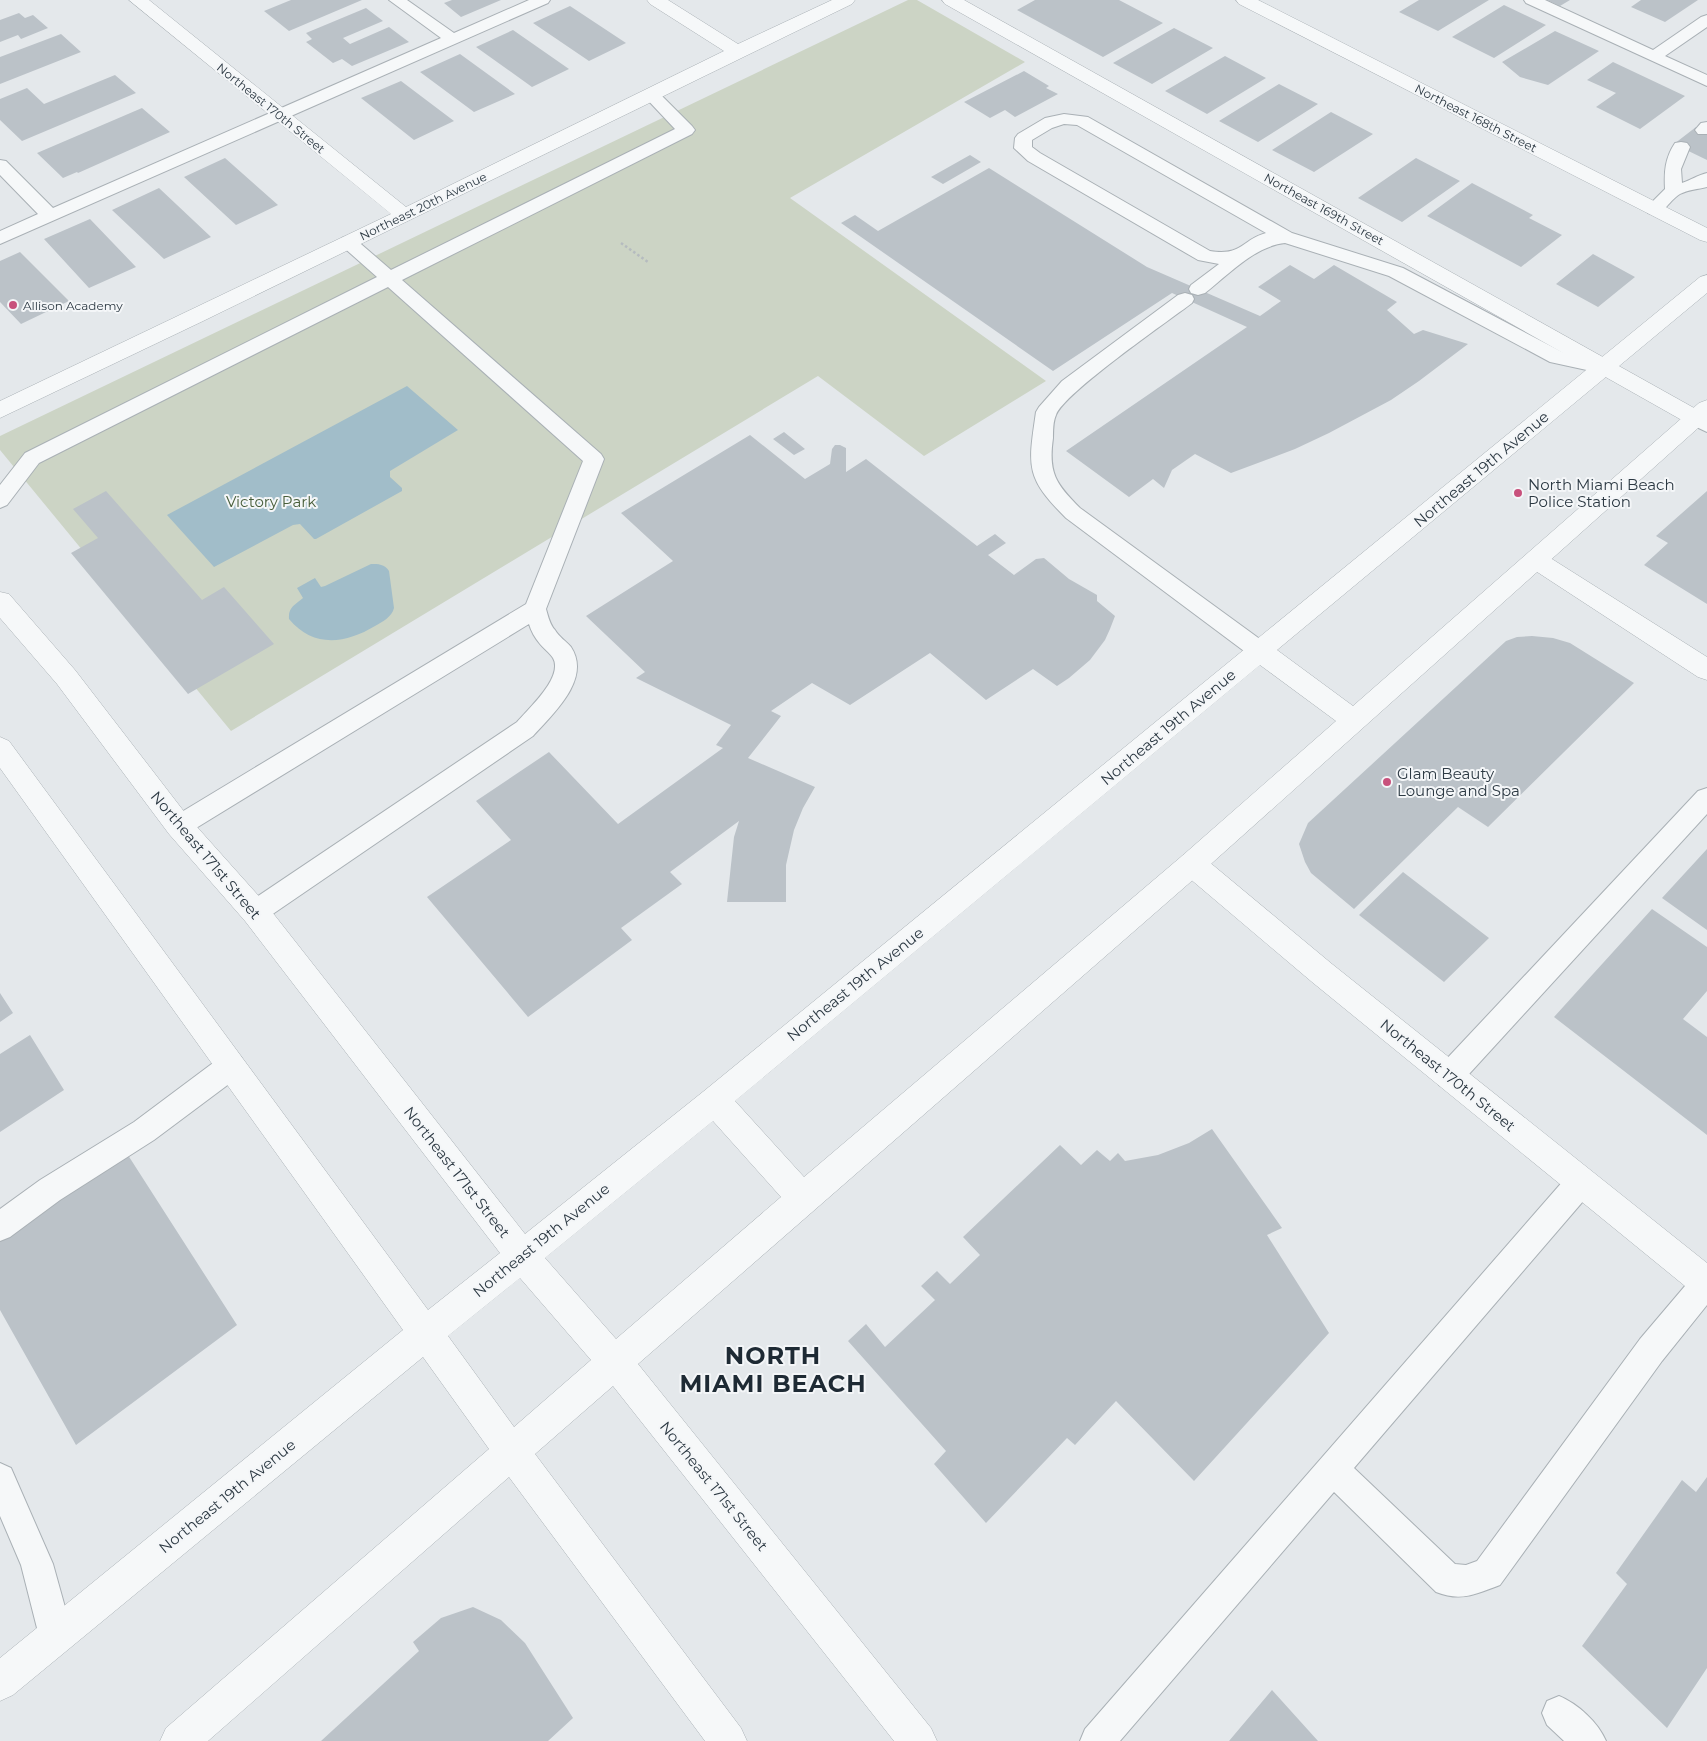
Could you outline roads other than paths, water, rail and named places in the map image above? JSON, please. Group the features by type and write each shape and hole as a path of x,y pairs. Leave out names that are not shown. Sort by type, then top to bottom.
{"street":[{"name":"Northeast 170th Street","path":"138,0 404,215"},
{"path":"656,0 736,51"},
{"name":"Northeast 20th Avenue","path":"0,410 651,95 736,51 846,0"},
{"name":"Northeast 169th Street","path":"951,0 1605,367 1703,417"},
{"name":"Northeast 168th Street","path":"1245,0 1707,236"},
{"name":"Northeast 19th Avenue","path":"0,1682 426,1333 715,1101 1707,282"},
{"path":"179,1741 802,1198 1192,864 1536,560 1703,417"},
{"path":"1536,560 1707,670"},
{"name":"Northeast 171st Street","path":"0,601 66,677 179,826 255,912 522,1256 615,1362 918,1741"},
{"path":"1260,651 1354,721"},
{"path":"0,748 511,1451 728,1741"},
{"name":"Northeast 170th Street","path":"1192,864 1322,973 1707,1284"},
{"path":"715,1101 802,1198"}],"lane":[{"path":"397,0 453,39"},
{"path":"0,238 542,0"},
{"path":"1532,0 1707,81"},
{"path":"1654,56 1707,20"},
{"path":"0,500 32,458 686,130 651,95"},
{"path":"1243,254 1225,258 1205,256 1034,157 1023,148 1024,138 1056,119 1068,118 1082,121 1286,236 1396,272 1557,357 1605,367"},
{"path":"1674,190 1672,169 1681,147"},
{"path":"0,165 50,216"},
{"path":"1654,209 1674,190 1701,183 1707,178"},
{"path":"1260,651 1073,513 1052,492 1041,470 1041,447 1046,412 1068,386 1243,254 1267,239 1286,236"},
{"path":"179,826 534,609 594,459 348,242"},
{"path":"255,912 324,867 524,729 548,704 564,679 568,665 565,656 546,636 534,609"},
{"path":"1450,1076 1707,798"},
{"path":"0,1227 50,1190 144,1131 231,1066"},
{"path":"1097,1741 1581,1182"},
{"path":"1333,1469 1448,1580 1466,1581 1488,1573 1651,1350 1707,1284"},
{"path":"0,1479 37,1564 56,1636"},
{"path":"1559,1713 1589,1741"}],"water":[{"path":"407,386 458,430 390,471 390,477 402,488 402,491 316,539 300,524 293,525 214,567 167,515"},
{"path":"371,564 379,564 389,571 394,608 389,617 384,621 352,637 330,640 308,635 289,619 291,609 303,598 297,588 315,578 321,587 325,586"}],"place":[{"name":"Allison Academy","path":"13,305"},
{"name":"North Miami Beach Police Station","path":"1518,493"},
{"name":"Glam Beauty Lounge and Spa","path":"1387,782"}],"district":[{"name":"NORTH MIAMI BEACH","path":"773,1369"}],"park label":[{"name":"Victory Park","path":"271,501"}]}
